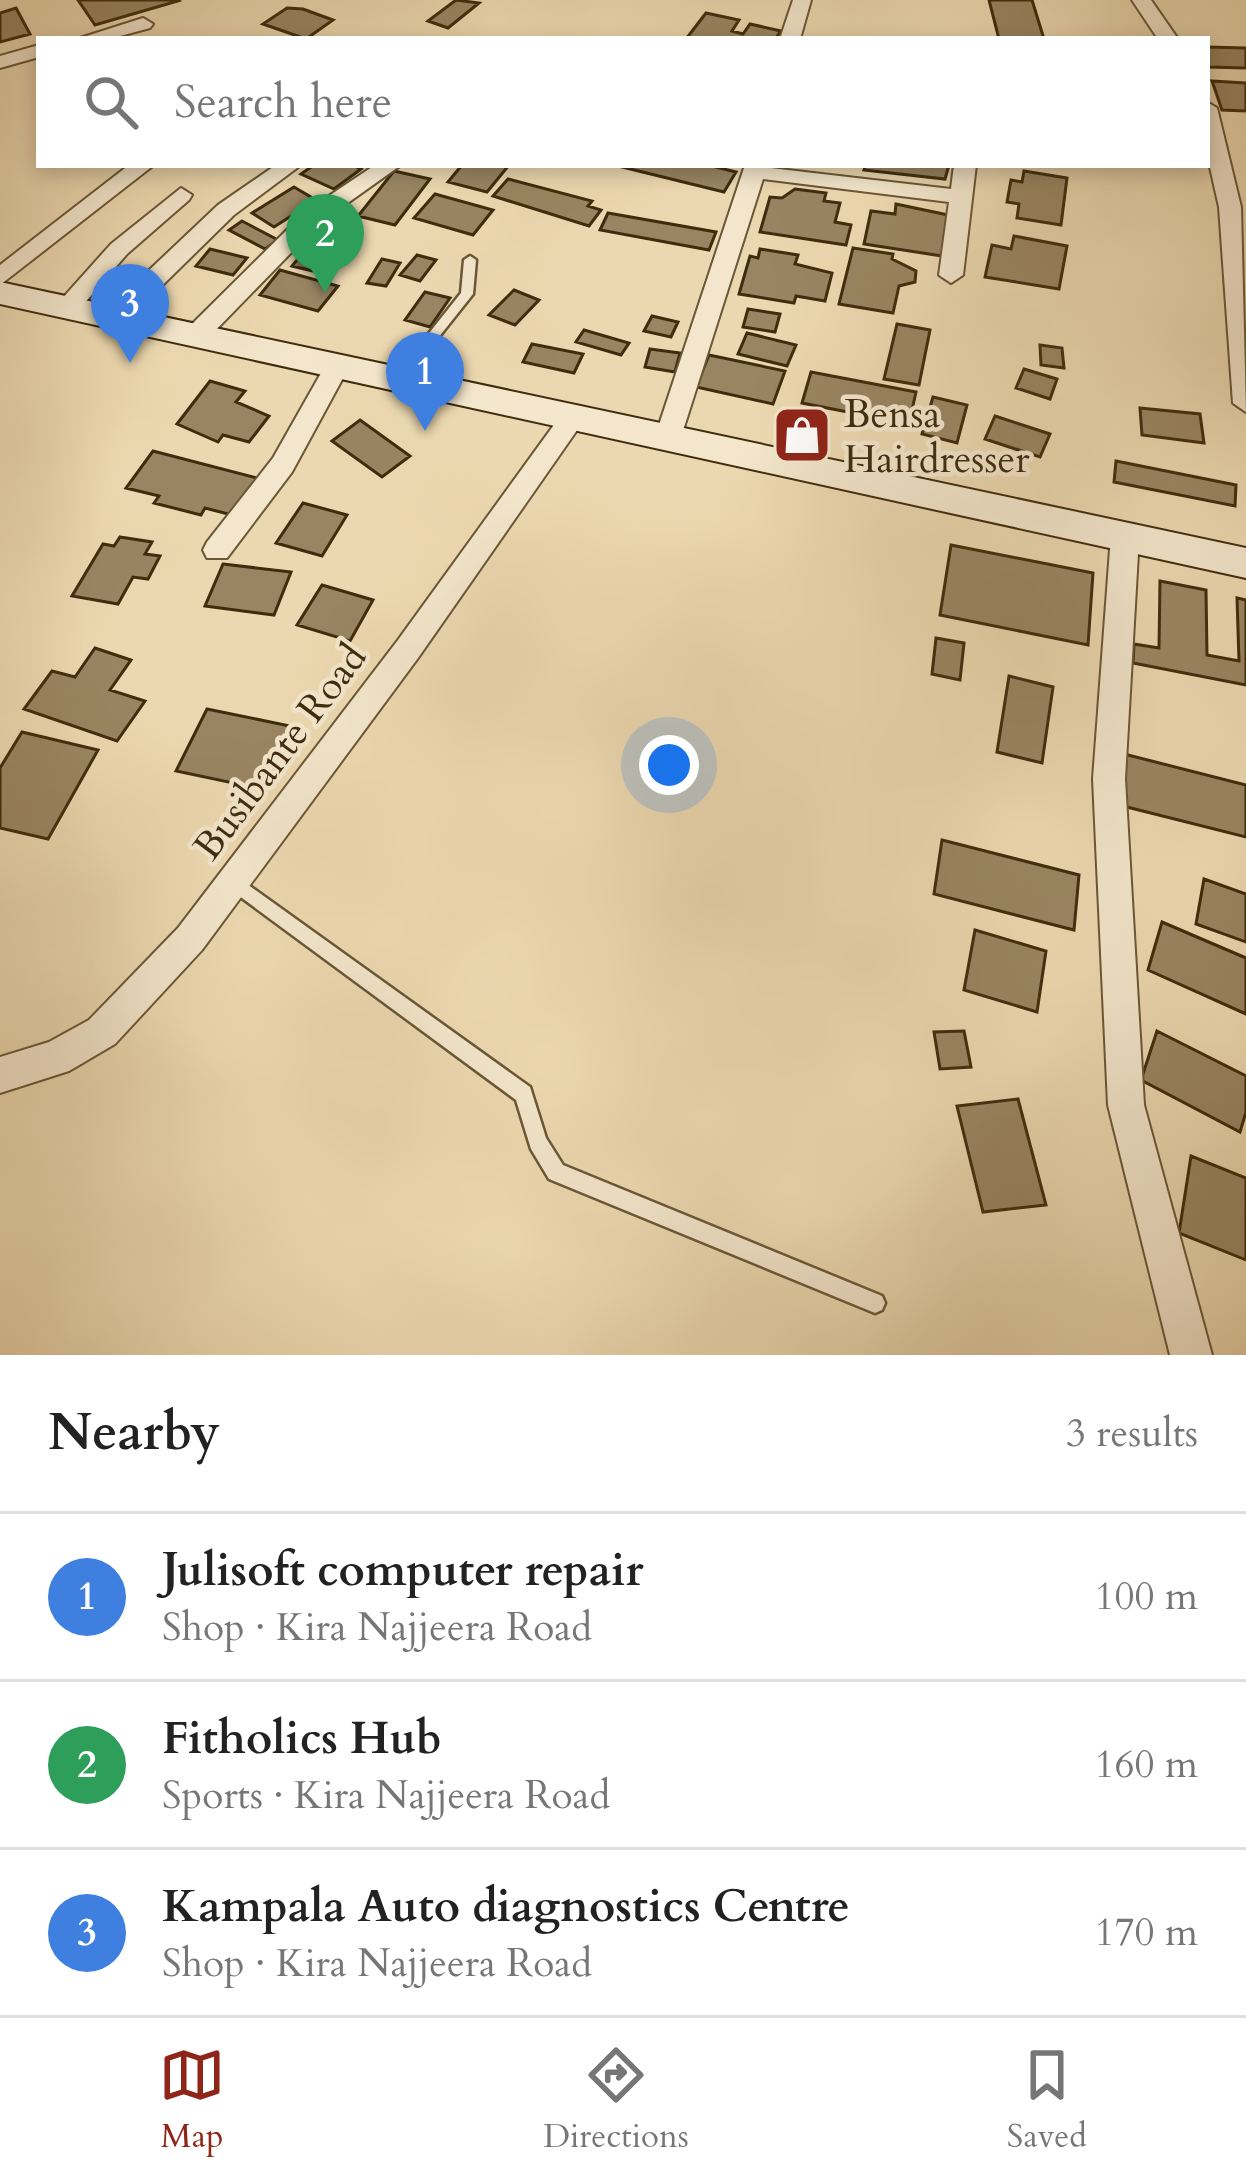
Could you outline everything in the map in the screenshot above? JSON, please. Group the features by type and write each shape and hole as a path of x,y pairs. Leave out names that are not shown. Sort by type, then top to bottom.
{"main road":[{"path":"0,293 1246,563"}],"street":[{"path":"791,36 802,0"},
{"path":"1141,0 1166,36"},
{"path":"99,36 143,25"},
{"path":"0,62 36,52"},
{"path":"1210,119 1238,208 1246,403"},
{"path":"0,277 139,168"},
{"path":"116,316 226,210 286,168"},
{"path":"198,333 314,217 387,168"},
{"path":"668,440 755,168 960,197"},
{"path":"951,275 965,168"},
{"path":"68,307 118,249 181,195"},
{"path":"217,550 283,465 338,365"},
{"name":"Busibante Road","path":"0,1075 56,1058 102,1032 174,957 408,649 573,417"},
{"path":"1125,536 1109,779 1126,1105 1191,1355"}],"lane":[{"path":"399,379 467,295 470,260"},
{"path":"233,882 523,1094 538,1142 556,1172 875,1303"}],"building":[{"path":"78,0 181,0 95,25"},
{"path":"456,0 479,3 448,28 428,21"},
{"path":"989,0 1032,0 1043,36 998,36"},
{"path":"16,8 30,34 0,42 0,13"},
{"path":"287,8 333,20 310,36 263,24"},
{"path":"706,13 739,20 732,31 743,34 750,24 781,31 777,36 688,36"},
{"path":"1210,47 1246,48 1246,68 1210,67"},
{"path":"1212,81 1246,83 1246,111 1222,110"},
{"path":"310,168 361,169 334,189 301,174"},
{"path":"460,168 507,168 487,192 448,182"},
{"path":"626,168 736,172 724,192"},
{"path":"865,168 948,168 945,179"},
{"path":"394,171 430,179 395,225 358,216"},
{"path":"1024,171 1067,178 1061,225 1017,218 1019,204 1007,202 1011,180 1022,182"},
{"path":"508,179 592,201 588,206 601,210 589,226 493,196"},
{"path":"294,187 316,200 274,227 252,213"},
{"path":"795,189 826,193 824,201 840,203 835,222 851,225 846,245 760,232 770,197 782,198"},
{"path":"435,194 493,210 473,235 414,218"},
{"path":"896,204 948,215 942,256 864,244 871,211 895,214"},
{"path":"608,213 716,232 709,250 600,230"},
{"path":"242,221 278,240 265,249 229,230"},
{"path":"327,224 346,229 313,271 292,266"},
{"path":"1014,236 1067,246 1059,289 985,277 992,245 1011,249"},
{"path":"853,248 893,254 892,259 916,271 915,282 899,286 893,313 839,304"},
{"path":"210,249 247,258 233,275 196,266"},
{"path":"760,249 798,255 795,264 832,273 825,301 796,296 794,303 739,294 750,256 758,258"},
{"path":"417,255 436,260 420,281 400,275"},
{"path":"382,259 400,263 386,286 367,283"},
{"path":"280,270 338,286 318,311 260,295"},
{"path":"514,290 539,300 515,325 489,315"},
{"path":"425,292 450,298 430,327 405,320"},
{"path":"748,309 780,314 775,332 743,327"},
{"path":"652,316 678,322 671,337 644,331"},
{"path":"897,324 930,330 919,385 884,379"},
{"path":"584,330 629,343 621,355 576,342"},
{"path":"747,333 796,345 787,366 738,354"},
{"path":"532,344 583,354 574,373 523,362"},
{"path":"1040,345 1062,348 1064,368 1041,365"},
{"path":"650,349 680,353 675,372 645,367"},
{"path":"709,355 785,371 773,404 696,387"},
{"path":"1024,369 1057,379 1050,399 1016,388"},
{"path":"811,372 916,392 909,424 802,403"},
{"path":"210,381 245,391 236,402 269,416 249,442 223,435 218,442 177,424"},
{"path":"933,397 967,405 957,443 922,434"},
{"path":"1140,408 1200,414 1204,443 1142,435"},
{"path":"995,416 1050,434 1040,457 985,439"},
{"path":"360,420 410,456 382,477 332,441"},
{"path":"153,451 261,479 236,516 205,508 201,515 154,503 159,496 126,488"},
{"path":"1116,461 1236,485 1235,506 1114,482"},
{"path":"303,503 347,515 322,556 276,543"},
{"path":"120,537 152,542 145,554 160,556 148,579 133,577 118,604 72,596 103,544 114,546"},
{"path":"951,545 1093,573 1088,645 940,615"},
{"path":"223,564 291,572 274,615 205,606"},
{"path":"1160,581 1206,590 1207,655 1239,661 1237,598 1246,600 1246,685 1133,663 1134,644 1159,648"},
{"path":"322,585 373,600 350,641 297,625"},
{"path":"936,638 964,643 960,680 932,674"},
{"path":"95,648 131,660 110,690 145,701 117,741 24,709 52,671 75,677"},
{"path":"1009,676 1053,687 1042,763 997,752"},
{"path":"207,709 290,726 262,789 176,771"},
{"path":"22,732 98,750 48,839 0,828 0,768"},
{"path":"1124,754 1246,785 1246,837 1119,805"},
{"path":"942,840 1079,875 1074,930 934,894"},
{"path":"1204,879 1246,894 1246,942 1196,924"},
{"path":"1162,922 1246,958 1246,1014 1148,970"},
{"path":"975,930 1046,951 1037,1012 964,990"},
{"path":"964,1031 971,1067 940,1069 934,1032"},
{"path":"1157,1031 1246,1076 1246,1112 1240,1132 1141,1080"},
{"path":"1018,1099 1046,1205 983,1212 957,1106"},
{"path":"1191,1156 1246,1178 1246,1260 1179,1233"}],"place":[{"name":"Fitholics Hub","path":"325,293"},
{"name":"Kampala Auto diagnostics Centre","path":"130,363"},
{"name":"Julisoft computer repair","path":"425,431"},
{"name":"Bensa Hairdresser","path":"802,435"}]}
